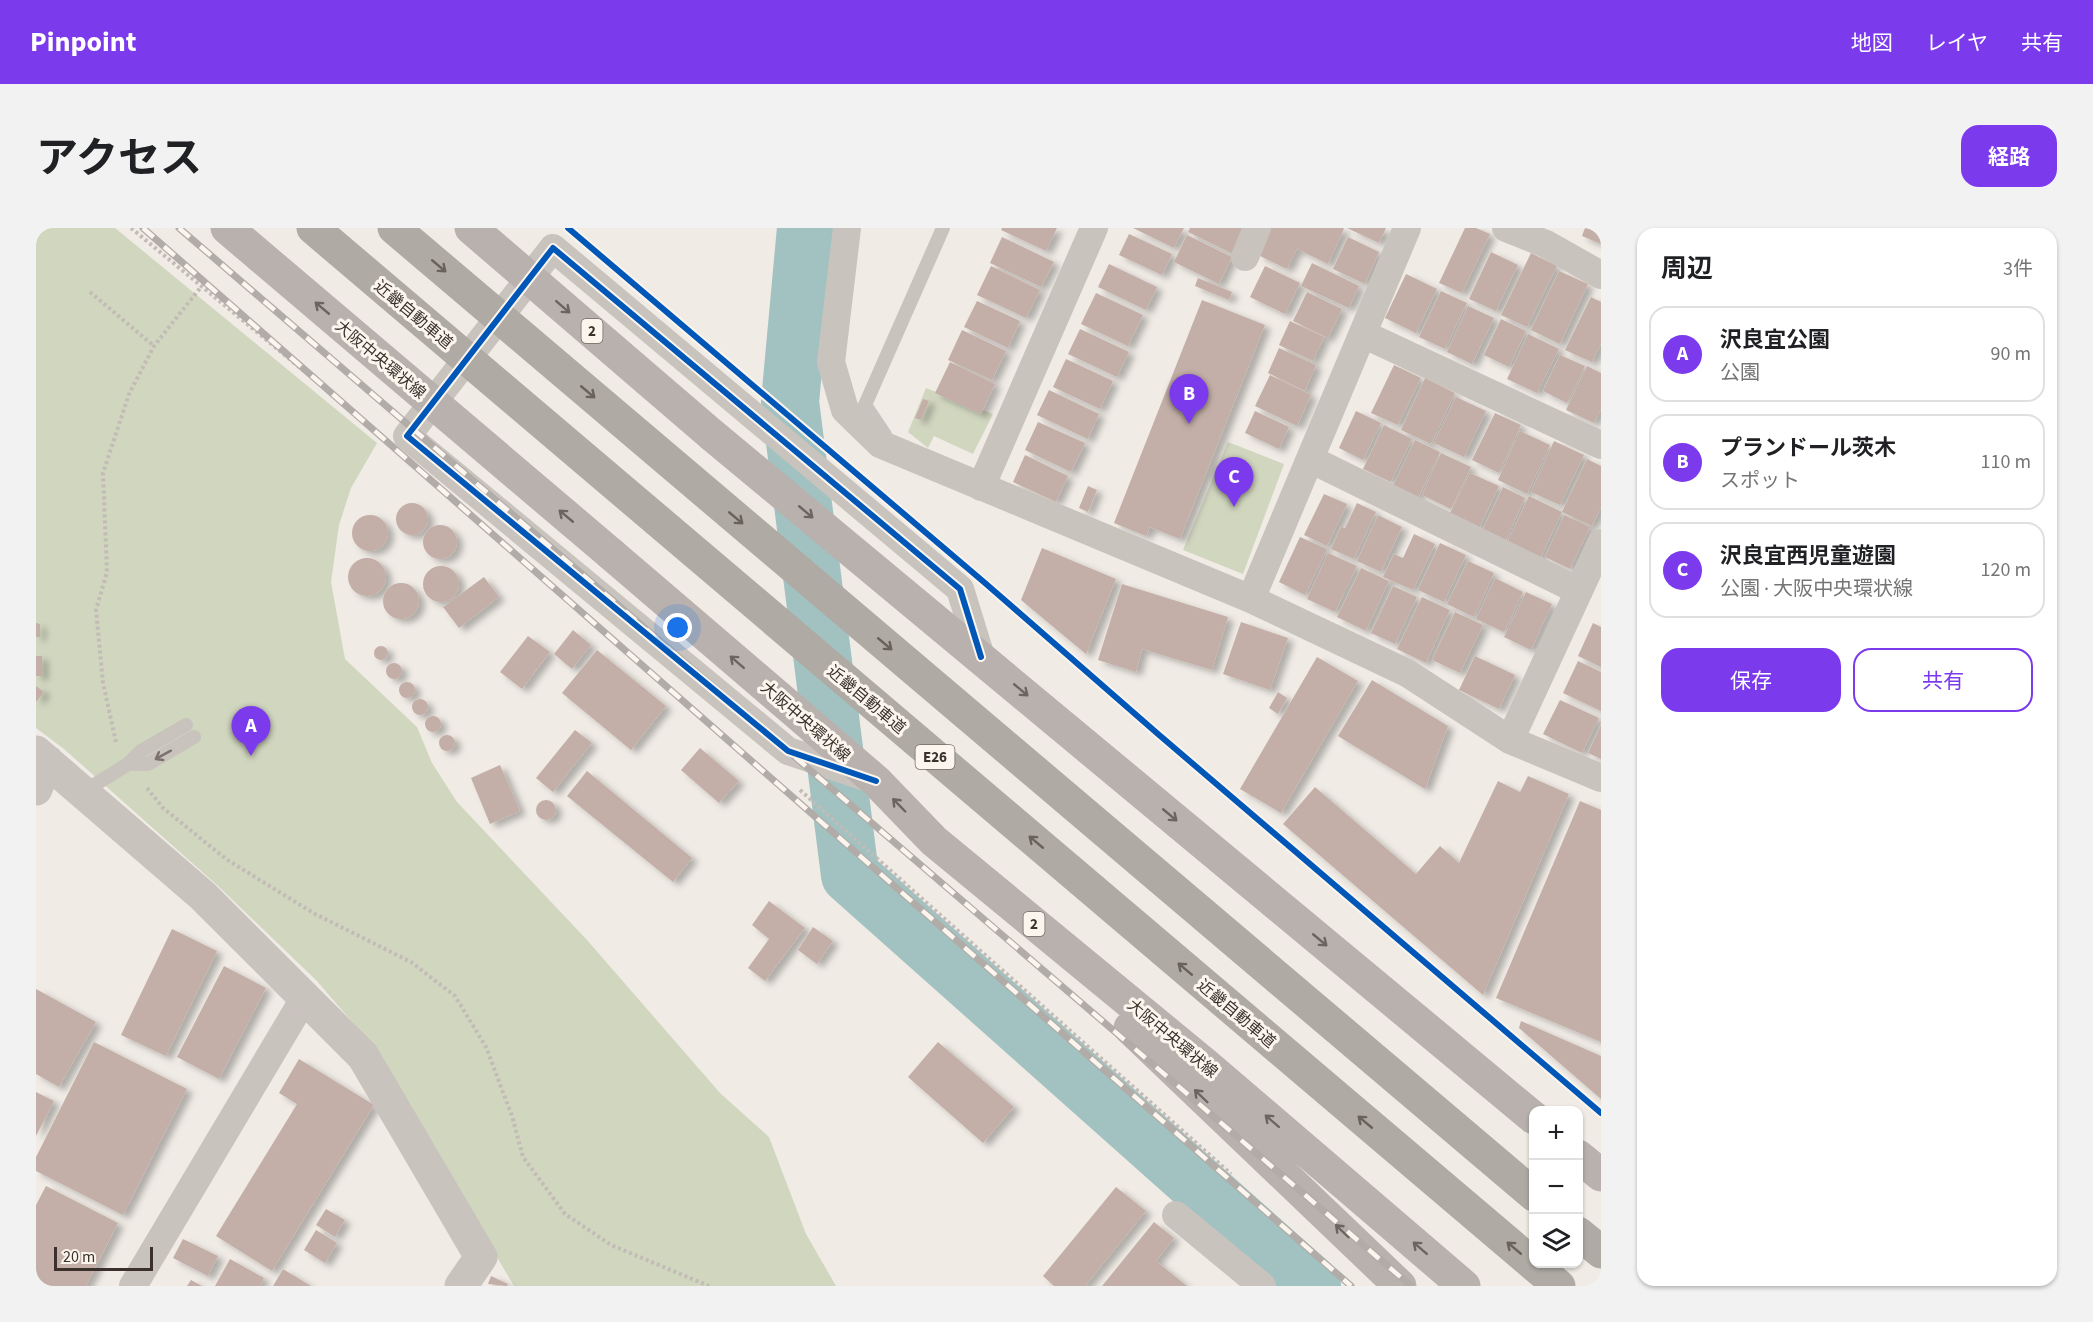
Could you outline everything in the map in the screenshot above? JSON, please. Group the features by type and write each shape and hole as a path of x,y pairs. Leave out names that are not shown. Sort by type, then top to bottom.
{"highway":[{"name":"近畿自動車道","path":"313,228 1559,1286"},
{"path":"394,228 1529,1192"},
{"path":"1583,1237 1601,1252"}],"main road":[{"name":"大阪中央環状線","path":"226,228 876,781 934,842 1206,1065 1464,1286"},
{"name":"2","path":"471,228 712,435 1529,1115"},
{"path":"934,842 1400,1286"},
{"path":"1583,1160 1601,1175"}],"street":[{"path":"847,228 831,362 845,410 880,444 1251,599 1407,673 1510,740 1601,778"},
{"path":"981,487 1094,228"},
{"path":"1245,257 1257,228"},
{"path":"1251,599 1407,228"},
{"path":"1506,228 1549,236 1601,274"},
{"path":"876,781 788,751 407,436 553,248 960,589 981,657"},
{"path":"1362,334 1601,445"},
{"path":"1310,459 1579,591"},
{"path":"1510,740 1601,543"},
{"path":"40,768 83,792 203,896 363,1056 481,1257 461,1286"},
{"path":"133,1286 305,997"},
{"path":"1176,1215 1262,1286"}],"lane":[{"path":"897,452 866,405 943,228"},
{"path":"83,792 128,764 141,751 186,725"},
{"path":"128,764 148,764 194,737"}],"path":[{"path":"201,287 154,346 129,394 103,474 107,572 96,610 103,683 116,741 128,764 163,808 226,859 315,914 411,962 455,996 486,1047 512,1116 523,1157 565,1214 610,1245 709,1286"},
{"path":"90,292 154,346"},
{"path":"993,591 1601,1113"}],"green space":[{"path":"36,228 115,228 377,443 351,488 339,525 331,582 345,659 417,727 432,763 457,802 587,940 720,1093 769,1137 806,1234 836,1286 514,1286 372,1045 316,980 218,886 64,749 36,728"},
{"path":"926,388 993,414 973,454 934,436 928,448 908,432"},
{"path":"1228,442 1284,464 1243,574 1183,550"}],"building":[{"path":"1002,228 1057,228 1046,251 1001,230"},
{"path":"1133,228 1184,228 1174,248"},
{"path":"1190,228 1245,228 1233,254 1188,232"},
{"path":"1271,228 1344,229 1328,264 1297,249 1287,269 1258,255"},
{"path":"1347,228 1386,228 1379,243"},
{"path":"1465,228 1476,228 1490,234 1462,293 1439,283"},
{"path":"1585,228 1601,228 1601,244 1582,236"},
{"path":"1129,234 1172,254 1162,275 1119,255"},
{"path":"1187,235 1232,257 1219,284 1174,262"},
{"path":"1002,237 1054,262 1041,287 990,263"},
{"path":"1348,237 1379,252 1365,284 1333,269"},
{"path":"1491,252 1518,265 1496,311 1469,299"},
{"path":"1531,253 1557,266 1527,327 1501,315"},
{"path":"1312,263 1359,286 1349,308 1301,286"},
{"path":"1109,264 1157,287 1146,310 1098,287"},
{"path":"991,266 1040,290 1026,318 977,295"},
{"path":"1265,266 1300,283 1285,314 1250,297"},
{"path":"1559,271 1588,284 1560,344 1531,330"},
{"path":"1406,274 1437,289 1416,333 1385,318"},
{"path":"1198,278 1232,292 1229,300 1195,286"},
{"path":"1441,291 1467,303 1445,349 1419,337"},
{"path":"1307,292 1342,309 1328,338 1293,321"},
{"path":"1096,293 1143,315 1128,346 1081,324"},
{"path":"1591,297 1601,302 1601,344 1592,362 1565,350"},
{"path":"1202,300 1265,325 1180,539 1150,527 1146,536 1114,523"},
{"path":"977,301 1020,321 1008,348 964,327"},
{"path":"1468,306 1494,318 1472,364 1447,352"},
{"path":"1501,319 1526,331 1509,367 1484,355"},
{"path":"1290,321 1324,337 1313,361 1279,345"},
{"path":"1080,329 1129,352 1117,377 1068,354"},
{"path":"962,330 1006,351 992,380 948,360"},
{"path":"1528,334 1559,349 1537,393 1507,379"},
{"path":"1279,348 1316,365 1305,391 1268,373"},
{"path":"1560,355 1585,366 1567,403 1543,391"},
{"path":"1066,359 1113,381 1100,409 1053,387"},
{"path":"950,362 995,384 981,414 935,393"},
{"path":"1394,365 1421,378 1398,425 1371,413"},
{"path":"1587,366 1601,373 1601,409 1594,423 1566,410"},
{"path":"1270,375 1311,395 1297,426 1255,406"},
{"path":"1425,378 1455,393 1431,444 1401,430"},
{"path":"1049,390 1099,414 1088,439 1037,415"},
{"path":"1456,397 1486,411 1464,457 1434,443"},
{"path":"923,399 929,401 921,420 915,418"},
{"path":"1255,411 1289,427 1279,449 1245,433"},
{"path":"1356,411 1381,423 1363,460 1339,448"},
{"path":"1495,413 1521,425 1499,473 1472,460"},
{"path":"1038,422 1085,443 1071,472 1025,450"},
{"path":"1384,425 1412,439 1391,482 1363,469"},
{"path":"1520,431 1550,445 1527,494 1498,480"},
{"path":"1415,440 1440,452 1418,498 1393,486"},
{"path":"1554,441 1584,455 1560,505 1531,492"},
{"path":"1441,453 1471,467 1451,509 1422,495"},
{"path":"1025,455 1068,476 1056,502 1013,482"},
{"path":"1587,459 1601,466 1601,507 1592,526 1562,512"},
{"path":"1470,473 1499,486 1479,529 1449,515"},
{"path":"1088,486 1097,490 1088,512 1079,508"},
{"path":"1503,487 1525,498 1505,542 1482,531"},
{"path":"1324,494 1347,504 1327,546 1304,535"},
{"path":"1529,496 1562,512 1540,559 1507,543"},
{"path":"412,503 423,508 428,519 423,530 412,535 401,530 396,519 401,508"},
{"path":"1357,503 1376,512 1354,559 1331,549 1341,527 1345,528"},
{"path":"370,515 383,520 388,533 383,546 370,551 357,546 352,533 357,520"},
{"path":"1378,515 1402,527 1381,572 1357,561"},
{"path":"1564,515 1590,527 1570,569 1545,557"},
{"path":"440,525 452,530 457,542 452,554 440,559 428,554 423,542 428,530"},
{"path":"1414,534 1435,544 1413,590 1383,577 1394,554 1403,558"},
{"path":"1300,537 1327,549 1305,595 1279,582"},
{"path":"1440,543 1466,555 1444,602 1418,590"},
{"path":"1042,548 1116,579 1086,654 1021,600"},
{"path":"1328,553 1357,566 1335,612 1307,599"},
{"path":"367,558 380,564 386,577 380,590 367,596 354,590 348,577 354,564"},
{"path":"1468,561 1494,573 1474,617 1447,604"},
{"path":"441,566 453,572 459,584 453,596 441,602 429,596 423,584 429,572"},
{"path":"1361,568 1389,581 1366,631 1337,617"},
{"path":"484,577 499,597 459,628 443,607"},
{"path":"1495,578 1523,592 1504,632 1476,619"},
{"path":"401,583 413,589 419,601 413,613 401,619 389,613 383,601 389,589"},
{"path":"1122,584 1228,617 1212,670 1142,649 1136,672 1098,660"},
{"path":"1393,586 1417,597 1395,644 1371,633"},
{"path":"1526,592 1552,604 1531,650 1504,637"},
{"path":"1422,597 1450,610 1426,663 1397,649"},
{"path":"1455,612 1483,625 1460,673 1432,660"},
{"path":"1241,622 1288,638 1270,690 1223,674"},
{"path":"36,623 40,624 40,637 36,637"},
{"path":"1593,623 1601,627 1601,667 1578,656"},
{"path":"573,630 591,645 572,669 554,654"},
{"path":"528,636 550,652 522,689 500,672"},
{"path":"378,646 384,646 388,653 384,660 378,660 374,656 374,650"},
{"path":"597,650 666,706 631,750 562,693"},
{"path":"36,656 42,656 42,676 36,676"},
{"path":"1475,656 1515,675 1499,709 1459,690"},
{"path":"1317,657 1358,681 1281,813 1240,789"},
{"path":"1578,661 1601,672 1601,711 1563,693"},
{"path":"394,663 400,665 402,671 400,677 394,679 388,677 386,671 388,665"},
{"path":"1372,680 1448,726 1425,789 1338,736"},
{"path":"407,682 413,684 415,690 413,696 407,698 401,696 399,690 401,684"},
{"path":"36,686 44,692 36,702"},
{"path":"1278,692 1287,698 1278,714 1269,708"},
{"path":"420,699 426,701 428,707 426,713 420,715 414,713 412,707 414,701"},
{"path":"1560,700 1599,718 1582,753 1543,734"},
{"path":"433,716 441,724 433,732 425,724"},
{"path":"1601,725 1601,759 1588,753"},
{"path":"575,730 592,743 553,792 536,778"},
{"path":"444,735 450,735 455,743 453,749 444,751 439,746 439,740"},
{"path":"700,748 739,781 719,803 681,770"},
{"path":"500,765 520,811 490,824 471,778"},
{"path":"587,771 692,858 673,882 567,796"},
{"path":"1528,776 1569,794 1483,995 1283,824 1315,787 1416,874 1440,846 1459,863 1498,781 1520,792"},
{"path":"542,800 550,800 556,806 556,814 550,820 542,820 536,814 536,806"},
{"path":"1580,801 1601,810 1601,1042 1496,998"},
{"path":"769,901 805,928 765,981 748,968 769,939 752,925"},
{"path":"813,927 833,941 817,964 798,950"},
{"path":"172,929 217,951 166,1056 121,1035"},
{"path":"224,966 266,988 219,1079 177,1057"},
{"path":"36,989 96,1022 59,1087 36,1074"},
{"path":"1521,1021 1601,1056 1601,1099 1519,1028"},
{"path":"94,1042 187,1089 123,1215 36,1171 36,1157"},
{"path":"938,1042 1014,1107 983,1143 908,1077"},
{"path":"299,1059 374,1105 272,1271 216,1236 297,1104 279,1093"},
{"path":"36,1092 54,1101 36,1136"},
{"path":"46,1186 118,1223 86,1286 36,1286 36,1205"},
{"path":"1116,1187 1146,1211 1085,1286 1054,1286 1043,1276"},
{"path":"326,1209 345,1220 335,1237 316,1225"},
{"path":"1154,1222 1174,1238 1156,1261 1187,1286 1102,1286"},
{"path":"316,1230 337,1243 325,1263 304,1250"},
{"path":"183,1239 218,1256 208,1276 173,1258"},
{"path":"230,1259 264,1278 260,1286 215,1286"},
{"path":"283,1269 311,1286 273,1286"},
{"path":"491,1276 508,1284 507,1286 488,1284"},
{"path":"191,1280 202,1286 187,1286"}],"waterway":[{"path":"806,228 790,402 850,875 1312,1286"}],"railway":[{"path":"143,228 1351,1286"},
{"path":"179,228 1411,1286"}],"cycle path":[{"path":"568,228 1601,1113"},
{"path":"876,781 788,751 407,436 553,248 960,589 981,657"}],"place":[{"name":"プランドール茨木","path":"1189,424"},
{"name":"沢良宜西児童遊園","path":"1234,507"},
{"name":"沢良宜公園","path":"251,756"}]}
